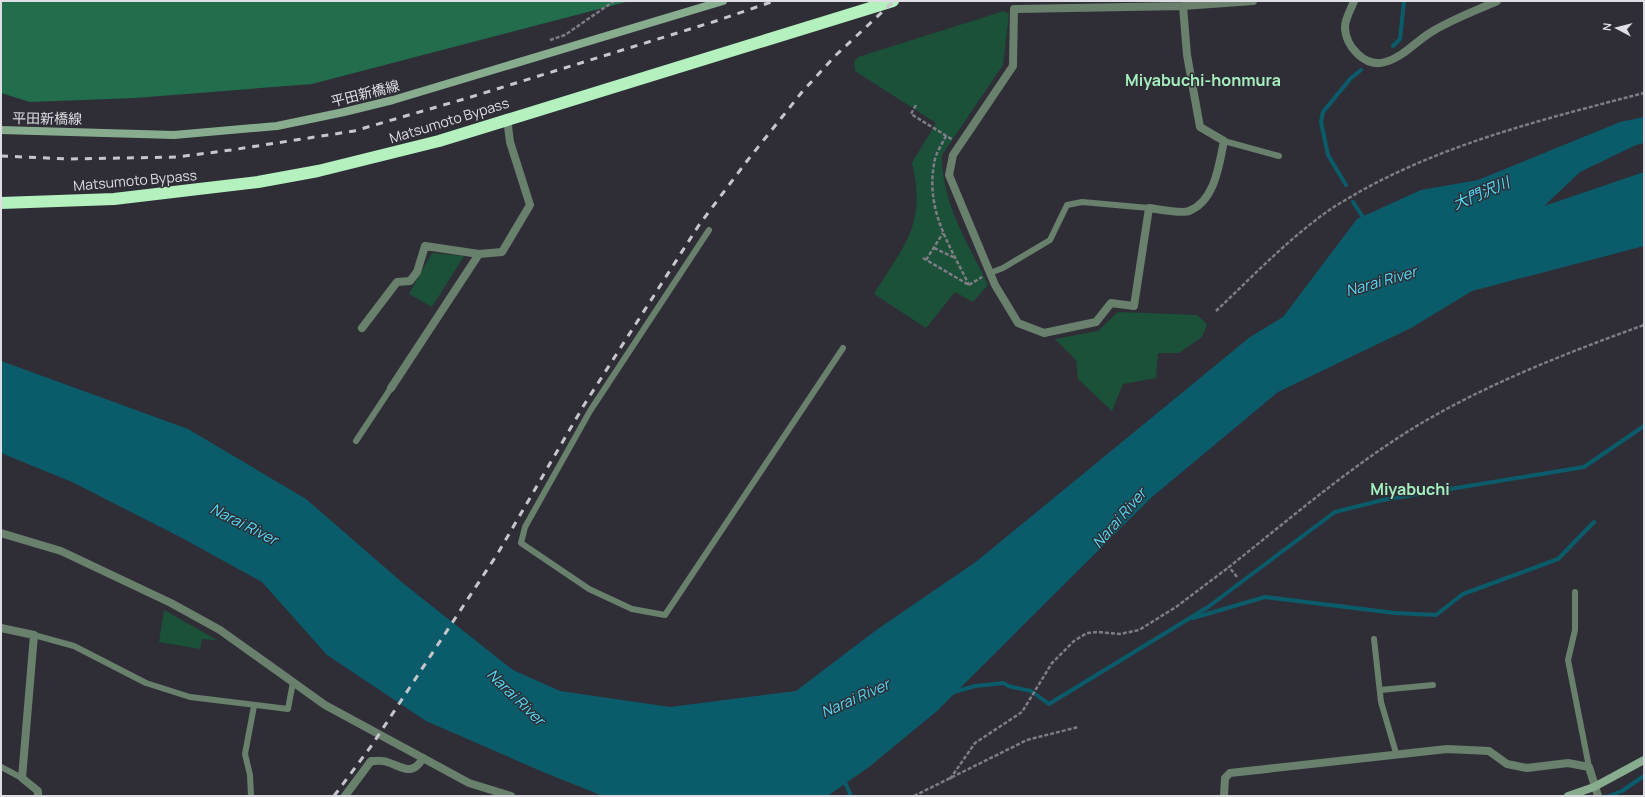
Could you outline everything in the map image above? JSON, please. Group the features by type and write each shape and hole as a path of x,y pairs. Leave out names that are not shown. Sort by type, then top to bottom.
{"highway":[{"name":"Matsumoto Bypass","path":"1,203 114,199 258,182 318,171 382,156 439,140 893,1"}],"main road":[{"name":"平田新橋線","path":"1,130 174,135 276,126 393,100 724,1"},
{"path":"1568,796 1594,787 1644,760"}],"street":[{"path":"1183,6 1187,55 1200,127 1224,141 1215,182 1201,204 1188,212 1149,208 1134,306 1111,303 1096,322 1044,333 1018,323 995,285 949,175 953,156 960,144 1013,66 1014,9 1183,6 1253,1"},
{"path":"1354,1 1345,26 1347,42 1358,55 1367,60 1384,63 1399,56 1432,31 1497,1"},
{"path":"362,328 397,282 410,281 418,272 424,246 479,254 502,252 530,205 510,142 507,118"},
{"path":"391,388 479,254"},
{"path":"1,533 61,552 171,603 220,630 325,705 469,783 511,796"},
{"path":"1,628 34,635 22,778 38,791 38,796"},
{"path":"1224,796 1225,778 1230,773 1396,753 1447,749 1489,751 1507,764 1527,768 1568,763 1589,767 1594,787 1598,795"},
{"path":"345,796 371,761 386,761 399,768 412,768 418,766 423,758"}],"lane":[{"path":"1224,141 1279,156"},
{"path":"990,273 1003,268 1050,240 1067,205 1082,202 1149,208"},
{"path":"709,230 590,411 525,527 521,543 589,589 632,609 664,615 843,348"},
{"path":"356,441 391,388"},
{"path":"1575,592 1574,630 1568,660 1589,767"},
{"path":"34,635 74,646 146,683 190,697 288,709 293,682"},
{"path":"1374,639 1381,702 1396,753"},
{"path":"1380,690 1433,685"},
{"path":"252,796 246,750 254,706"},
{"path":"1,767 22,778"}],"path":[{"path":"546,42 565,35 614,1"},
{"path":"1216,311 1303,230 1329,210 1384,178 1427,159 1478,141 1579,110 1644,93"},
{"path":"916,105 911,114 960,144"},
{"path":"923,258 969,285 937,220 933,202 934,163 946,136"},
{"path":"926,260 943,233"},
{"path":"934,248 956,259"},
{"path":"950,779 976,743 1022,712 1052,662 1074,641 1087,633 1098,632 1120,634 1139,630 1176,607 1229,568 1376,453 1421,424 1478,394 1533,369 1590,344 1644,325"},
{"path":"1229,568 1237,577"},
{"path":"914,796 1027,740 1078,727"}],"green space":[{"path":"1,1 626,2 312,84 135,98 30,102 1,93"},
{"path":"1004,11 1009,14 1003,65 942,155 946,189 951,206 964,238 988,285 973,302 955,292 926,328 874,294 895,261 910,233 917,202 916,184 912,163 936,123 855,71 854,62 858,57"},
{"path":"432,253 464,256 432,307 409,294"},
{"path":"1118,312 1197,315 1207,324 1202,337 1179,353 1158,353 1156,378 1123,384 1112,411 1078,379 1076,360 1055,339 1098,331"},
{"path":"164,610 217,640 202,639 200,649 159,642"}],"water":[{"path":"1644,117 1644,143 1636,145 1580,172 1544,206 1644,172 1644,246 1472,291 1411,328 1278,392 1152,497 937,711 869,767 829,795 603,796 543,772 426,721 327,655 262,582 182,538 72,482 1,453 1,361 188,429 306,499 404,584 513,670 560,691 670,707 796,691 875,631 977,561 1250,337 1283,317 1357,219 1421,190 1478,180 1620,122"}],"waterway":[{"path":"1393,46 1400,39 1404,1"},
{"path":"1346,185 1328,155 1321,122 1323,112 1351,78 1361,70"},
{"path":"1353,202 1365,220"},
{"path":"951,693 975,686 1004,683 1008,686 1031,691 1049,704 1208,607 1335,512 1383,500 1584,467 1644,426"},
{"path":"1193,618 1265,597 1395,613 1436,615 1463,594 1558,559 1594,522"},
{"path":"1609,796 1622,791 1644,776"},
{"path":"844,780 851,796"}],"railway":[{"path":"1,156 70,159 177,157 354,131 471,97 716,21 774,1"},
{"path":"334,796 372,745 498,553 584,405 699,225 747,161 802,92 836,55 894,1"}],"district":[{"name":"Miyabuchi-honmura","path":"1203,80"},
{"name":"Miyabuchi","path":"1410,489"}],"water label":[{"name":"大門沢川","path":"1481,193"},
{"name":"Narai River","path":"1381,281"},
{"name":"Narai River","path":"1119,518"},
{"name":"Narai River","path":"244,524"},
{"name":"Narai River","path":"516,697"},
{"name":"Narai River","path":"855,698"}]}
